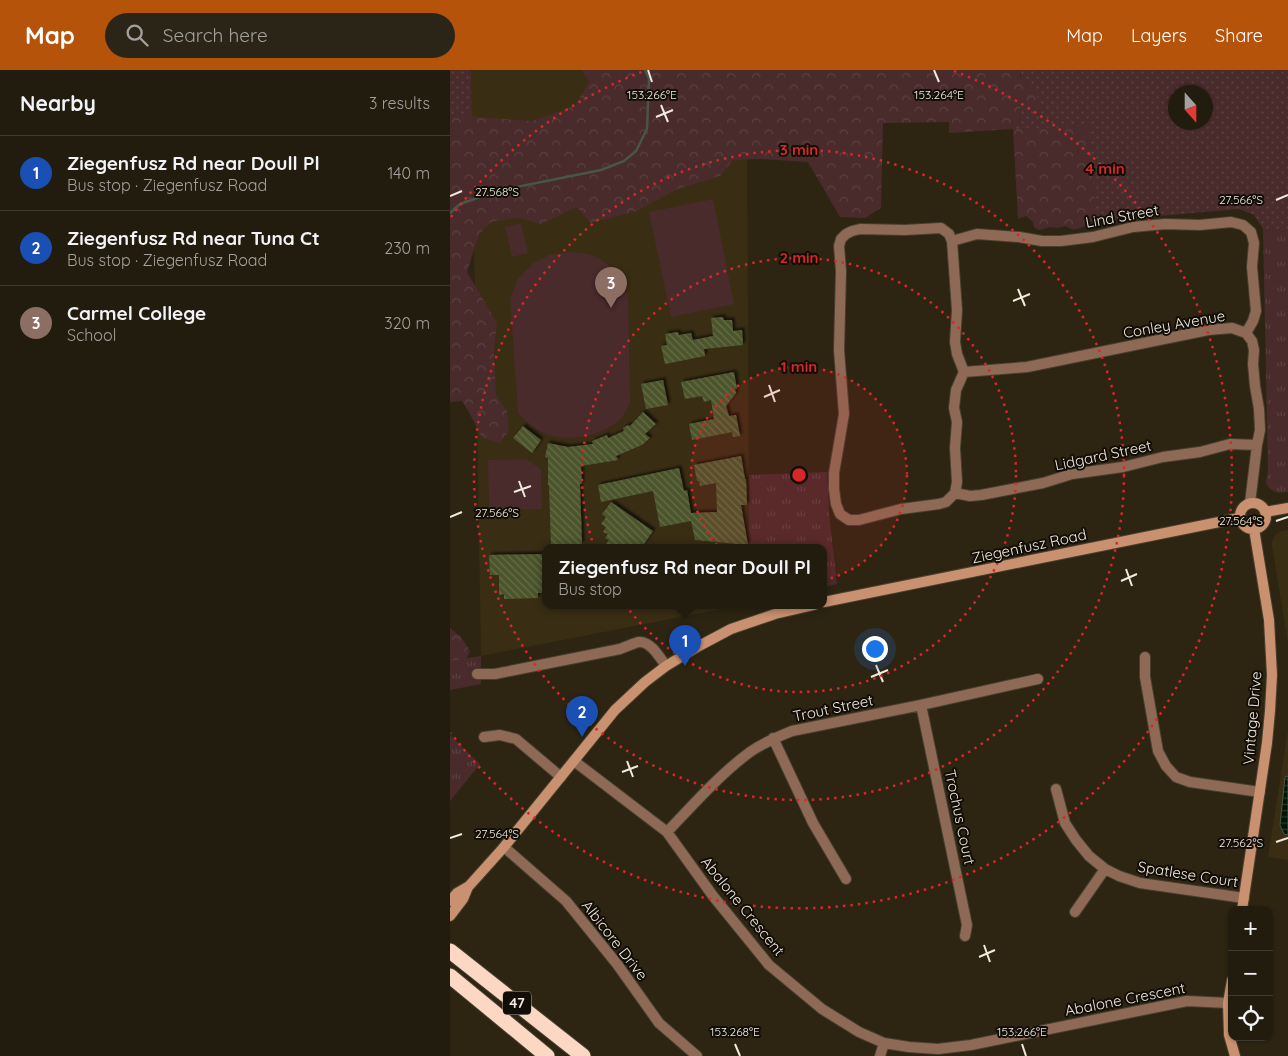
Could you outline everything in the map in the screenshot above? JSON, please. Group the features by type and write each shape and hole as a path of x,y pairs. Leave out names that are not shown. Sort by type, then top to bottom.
{"highway":[{"name":"47","path":"450,951 584,1056"},
{"name":"47","path":"450,976 547,1056"}],"street":[{"name":"Lind Street","path":"952,241 977,234 1019,237 1042,241 1060,241 1094,237 1133,227 1165,224 1200,225 1231,222 1243,225 1251,232 1254,243 1252,267 1256,311 1246,333"},
{"path":"941,228 949,234 952,241 957,310 955,342 957,354 964,372 956,390 954,408 957,422 955,448 958,482 955,493 946,502 939,504 901,509 859,520 848,520 840,514 836,504 834,489 834,473 844,414 839,350 841,270 839,246 841,239 846,234 860,229 905,230 941,228"},
{"name":"Conley Avenue","path":"964,372 1027,367 1208,330 1232,328 1246,333 1252,341 1254,350 1253,364 1260,430 1250,504"},
{"name":"Lidgard Street","path":"955,493 970,496 981,495 1043,483 1072,474 1123,467 1163,457 1200,452 1230,444 1257,445"},
{"path":"1250,504 1258,505 1265,512 1266,517 1261,527 1249,529 1244,526 1240,518 1242,509 1250,504"},
{"path":"1265,512 1288,508"},
{"name":"Ziegenfusz Road","path":"827,601 1240,518"},
{"name":"Vintage Drive","path":"1243,906 1260,792 1270,711 1272,675 1269,620 1254,529"},
{"path":"450,901 469,886 504,847 615,710 645,682 666,666 731,629 775,614 797,609"},
{"path":"477,674 495,674 620,649 639,642 647,644 666,666"},
{"path":"1145,657 1145,678 1158,751 1166,766 1176,777 1190,782 1260,792"},
{"name":"Trout Street","path":"667,832 733,766 773,738 792,731 1038,679"},
{"name":"Trochus Court","path":"921,705 967,924 965,936"},
{"path":"484,737 500,735 516,739 561,776"},
{"path":"773,738 813,823 846,879"},
{"name":"Abalone Crescent","path":"574,761 667,832 713,896 769,965 822,1009 859,1032 884,1043 938,1049 970,1046 1187,1001 1228,1002"},
{"name":"Spatlese Court","path":"1056,789 1066,822 1076,840 1089,856 1106,869 1119,876 1140,883 1244,898"},
{"name":"Albicore Drive","path":"504,847 566,901 616,964 659,1023 697,1056"},
{"path":"1075,912 1106,869"},
{"path":"450,916 463,899 469,886"},
{"path":"1231,1041 1235,1056"},
{"path":"880,1056 884,1043"}],"shaded area":[{"path":"471,70 747,70 749,544 542,544 542,609 722,609 481,656"},
{"path":"1288,530 1288,644 1272,541 1276,534"},
{"path":"1288,730 1288,860 1268,857"},
{"path":"1288,776 1288,835 1284,834 1280,825 1285,777"}],"green space":[{"path":"450,70 471,70 472,117 450,115"},
{"path":"582,70 1021,70 1020,78 1035,86 1040,108 1028,109 1020,107 1019,124 1014,129 1089,126 1096,216 1078,229 1066,226 1039,230 1034,227 1033,222 1026,216 1018,219 1013,129 949,133 949,122 883,123 881,208 865,218 840,217 808,162 761,159 733,160 720,176 675,190 637,211 591,223 577,207 541,224 518,218 491,222 479,234 467,272 497,323 494,351 496,395 507,411 509,430 500,443 482,438 462,401 450,402 450,115 532,121 575,106 589,82"},
{"path":"1021,70 1288,70 1288,232 1263,229 1254,215 1239,209 1089,222 1096,216 1013,129 1019,124"},
{"path":"713,199 734,304 671,317 649,212"},
{"path":"521,223 528,253 512,257 505,227"},
{"path":"1263,229 1288,232 1288,492 1276,492 1266,484 1268,469"},
{"path":"571,252 594,256 607,264 617,276 628,295 630,402 619,421 610,427 589,435 566,438 542,432 518,413 510,299 518,279 532,264 549,255"},
{"path":"526,459 541,469 542,509 489,510 488,460"},
{"path":"827,472 829,514 837,584 827,586 827,544 749,544 749,475"},
{"path":"450,628 461,637 470,651 457,682 450,688"},
{"path":"481,656 481,684 450,690 450,661"},
{"path":"450,735 480,764 450,801"}],"building":[{"path":"723,317 724,320 732,320 733,331 742,330 743,345 704,349 705,356 665,364 661,346 667,345 665,334 678,332 679,335 691,333 693,340 713,336 711,318"},
{"path":"734,372 737,389 735,389 736,393 726,406 729,416 736,415 740,436 733,437 732,432 692,440 689,424 714,419 711,400 704,402 702,396 685,399 681,382"},
{"path":"663,380 668,405 646,409 641,384"},
{"path":"643,412 656,424 645,434 650,438 642,445 616,456 618,460 581,466 582,544 551,544 548,458 545,457 548,443 568,447 593,444 592,441 607,435 608,438 624,431 623,428 628,425 630,426"},
{"path":"523,426 541,440 532,453 513,438"},
{"path":"741,456 746,479 747,505 741,505 748,544 695,540 691,521 660,527 653,491 601,502 598,485 679,468 684,491 687,490 691,513 717,512 716,483 700,486 699,481 697,481 694,465"},
{"path":"611,502 653,531 644,544 606,544 609,540 605,538 608,534 603,532 606,527 601,524 606,517 602,514"},
{"path":"542,554 542,593 538,593 538,598 504,599 504,594 499,595 499,575 490,575 489,555"}],"waterway":[{"path":"450,213 460,204 497,191 601,170 624,161 636,151 647,129 649,79 645,70"}],"place":[{"name":"Carmel College","path":"611,308"},
{"name":"Ziegenfusz Rd near Doull Pl","path":"685,666"},
{"name":"Ziegenfusz Rd near Tuna Ct","path":"582,737"}]}
